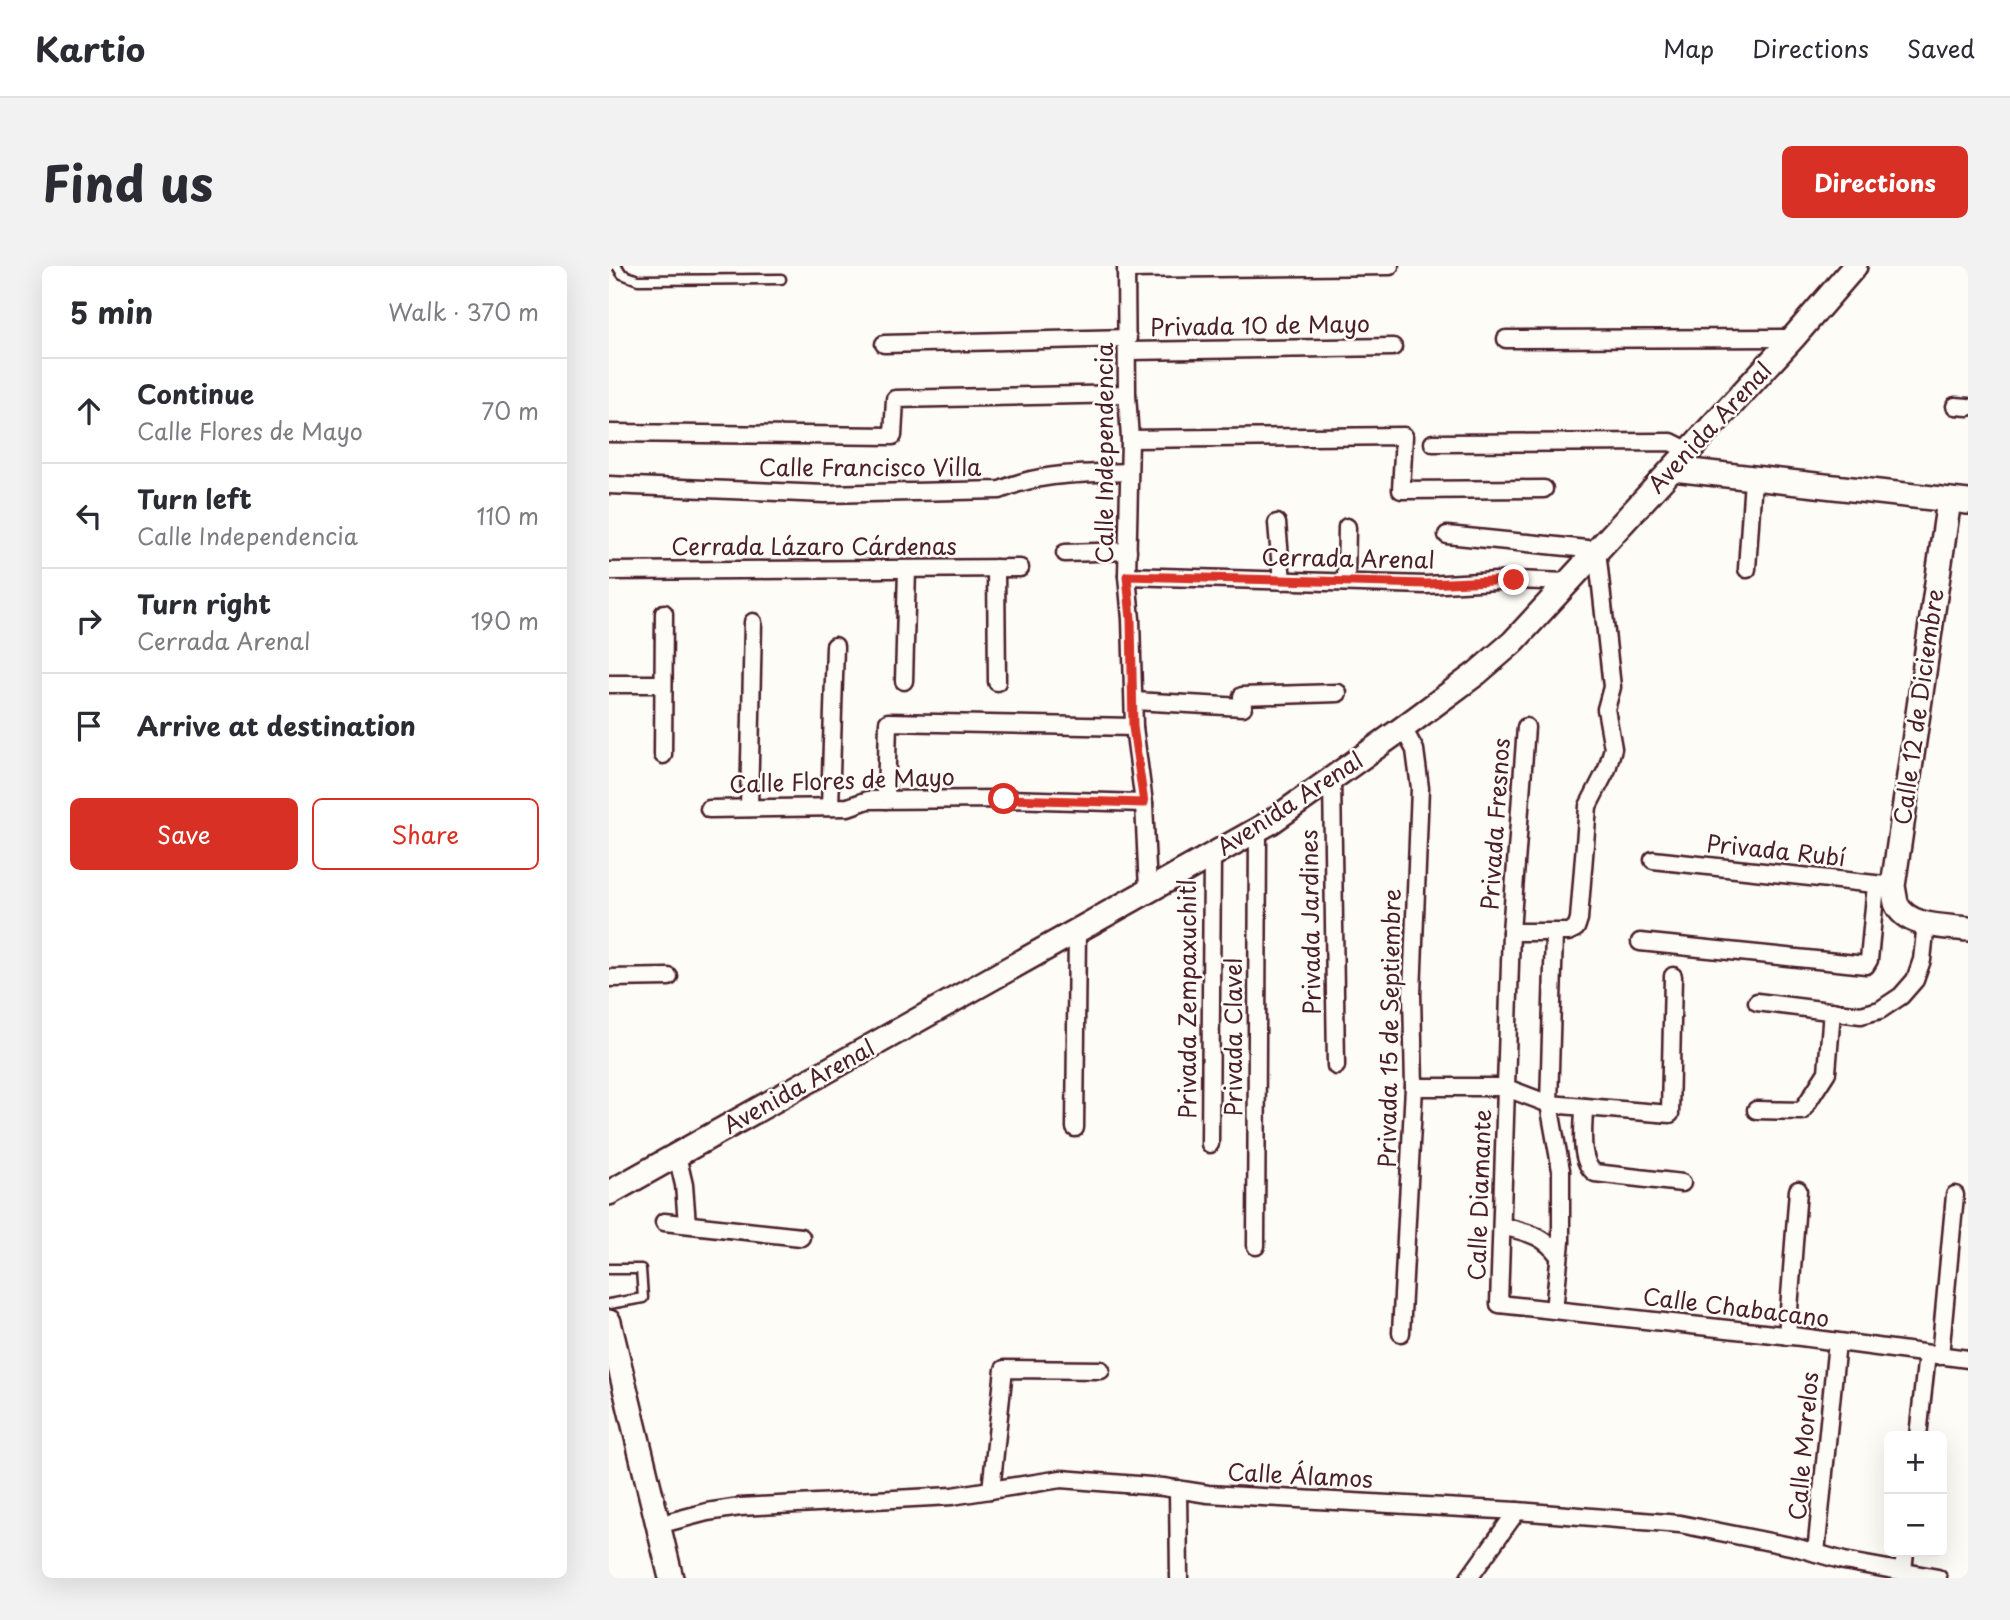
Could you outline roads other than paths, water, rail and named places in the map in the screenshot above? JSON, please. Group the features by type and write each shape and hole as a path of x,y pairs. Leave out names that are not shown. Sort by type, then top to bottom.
{"main road":[{"name":"Avenida Arenal","path":"609,1193 1258,829 1403,729 1513,642 1793,338 1855,266"},
{"path":"1673,469 1958,501"},
{"name":"Calle 12 de Diciembre","path":"1926,923 1903,913 1885,886 1958,501"},
{"path":"1926,923 1968,929"},
{"path":"609,1322 671,1578"}],"street":[{"path":"1127,268 1390,266"},
{"name":"Calle Independencia","path":"1127,268 1127,394 1130,439 1127,576 1131,619 1133,727 1144,803 1148,890"},
{"path":"1506,339 1793,338"},
{"name":"Privada 10 de Mayo","path":"884,344 1393,347"},
{"path":"609,433 893,436 895,399 1127,394"},
{"path":"1130,439 1404,436 1401,490 1543,489"},
{"path":"1433,443 1671,442 1689,451"},
{"name":"Calle Francisco Villa","path":"609,485 825,494 1000,490 1042,476 1129,472"},
{"path":"1747,569 1753,479"},
{"path":"1277,523 1282,581"},
{"path":"1346,527 1346,581"},
{"path":"1447,535 1597,550 1612,687 1606,709 1613,748 1607,769 1588,806 1579,919 1576,928 1555,934 1549,1104 1561,1170 1560,1249 1554,1310"},
{"path":"1065,553 1128,551"},
{"path":"996,568 997,682"},
{"name":"Cerrada Lázaro Cárdenas","path":"609,571 1020,568"},
{"path":"904,681 907,569"},
{"name":"Cerrada Arenal","path":"1127,576 1426,584 1514,580 1567,582"},
{"path":"663,755 664,613"},
{"path":"749,808 753,622"},
{"path":"830,807 835,646"},
{"path":"609,684 663,684"},
{"path":"1133,701 1243,707 1242,696 1338,693"},
{"path":"886,800 888,722 1133,727"},
{"name":"Privada Fresnos","path":"1526,727 1511,932 1555,934"},
{"name":"Privada 15 de Septiembre","path":"1401,1333 1414,1087 1412,994 1420,788 1415,750 1403,729"},
{"name":"Privada Jardines","path":"1332,778 1336,1066"},
{"name":"Calle Flores de Mayo","path":"709,809 848,807 868,800 1004,799 1144,803"},
{"name":"Privada Clavel","path":"1256,1246 1258,829"},
{"name":"Privada Zempaxuchitl","path":"1210,1144 1212,855"},
{"name":"Privada Rubí","path":"1653,860 1885,886"},
{"name":"Calle 12 de Diciembre","path":"1640,942 1865,965 1869,960 1885,886"},
{"path":"1757,1002 1861,1015 1879,1010 1901,996 1915,980 1926,923"},
{"path":"1075,1128 1077,932"},
{"name":"Calle Diamante","path":"1499,1304 1511,932"},
{"path":"1414,1087 1504,1087 1549,1104 1670,1114 1673,976"},
{"path":"609,978 669,977"},
{"path":"1756,1110 1802,1111 1827,1072 1832,1011"},
{"path":"1584,1107 1585,1159 1595,1173 1682,1183"},
{"path":"677,1155 684,1185 687,1224"},
{"path":"1787,1336 1798,1190"},
{"path":"1919,1431 1933,1355 1955,1195"},
{"path":"664,1222 801,1237"},
{"path":"1502,1226 1540,1237 1560,1249"},
{"name":"Calle Chabacano","path":"1499,1304 1968,1359"},
{"name":"Calle Morelos","path":"1817,1553 1836,1342"},
{"path":"991,1490 1004,1369 1101,1370"},
{"name":"Calle Álamos","path":"658,1525 707,1512 740,1507 952,1496 1061,1479 1245,1496 1517,1511 1680,1524 1795,1547 1844,1562 1936,1578"},
{"path":"1178,1489 1179,1578"},
{"path":"1469,1578 1517,1511"},
{"path":"1903,1572 1904,1557"}],"lane":[{"path":"617,266 622,274 638,280 781,279"},
{"path":"609,1269 641,1269 643,1297 609,1304"}]}
